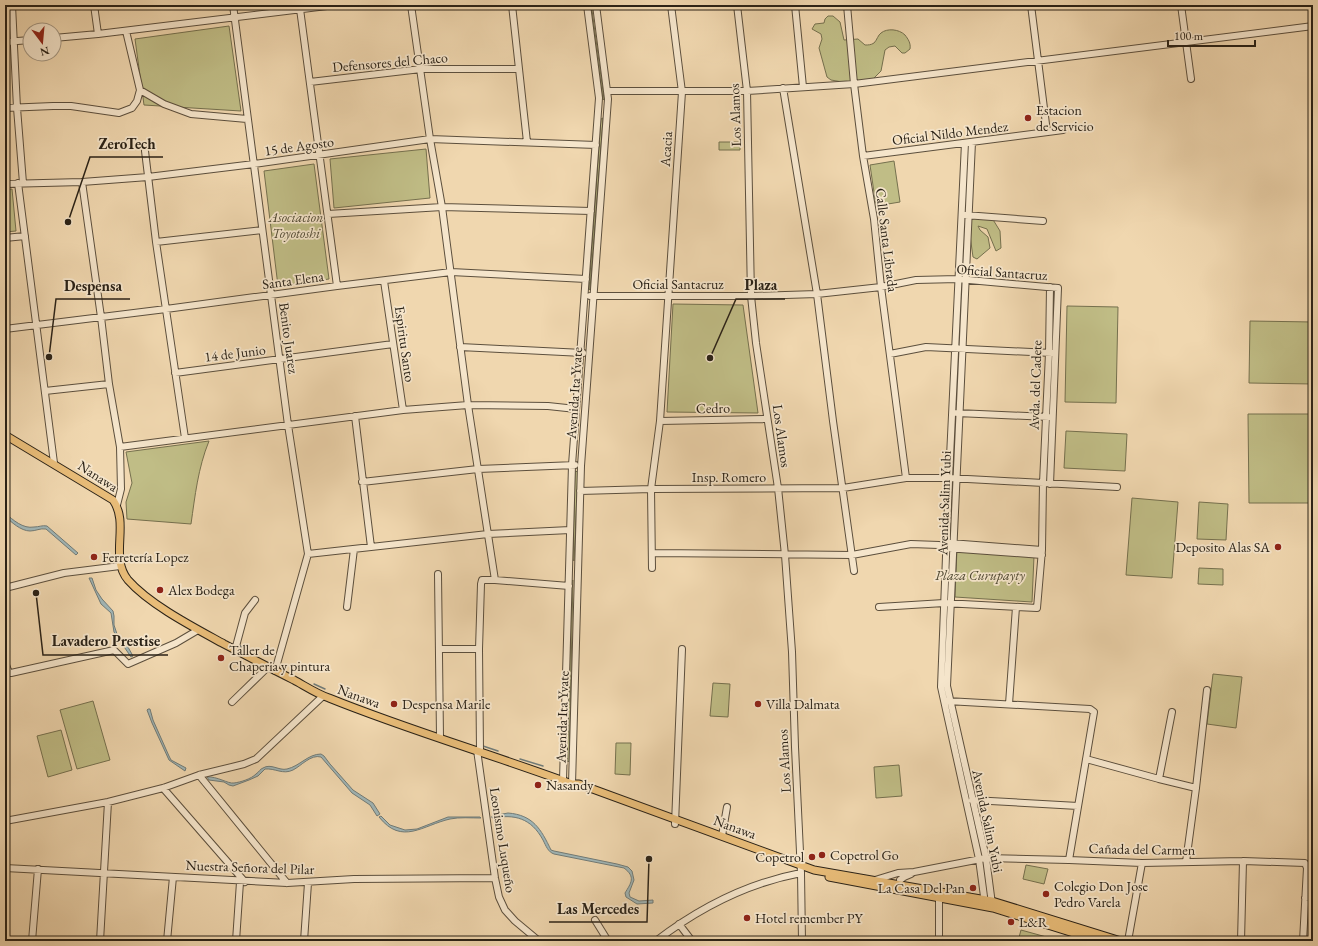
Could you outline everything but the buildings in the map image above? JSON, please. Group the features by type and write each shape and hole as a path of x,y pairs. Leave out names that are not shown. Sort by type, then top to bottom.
{"main road":[{"name":"Nanawa","path":"5,435 106,494 113,500 117,505 121,524 120,566 122,572 136,588 158,605 198,630 323,696 563,780 578,788 675,822 814,874 939,894 989,904 1097,938 1122,941"},
{"name":"Nanawa","path":"675,822 722,836 801,869 875,880 939,894"}],"street":[{"path":"12,5 25,236 54,463"},
{"path":"94,5 98,34"},
{"name":"Benito Juarez","path":"233,5 288,425 308,554 272,669"},
{"path":"62,37 126,31 335,5"},
{"path":"411,5 430,139 442,207 468,405 495,580 568,586"},
{"path":"512,5 527,142"},
{"name":"Avenida Ita Yvate","path":"563,780 572,465 598,109 598,87 587,5"},
{"name":"Avenida Ita Yvate","path":"573,784 581,466 607,110 607,91 596,5"},
{"name":"Acacia","path":"652,568 651,490 660,421 667,296 682,92 671,5"},
{"name":"Los Alamos","path":"737,5 748,91 751,296 756,343 778,488 785,555 792,652 801,869 802,941"},
{"path":"795,5 803,87"},
{"name":"Calle Santa Librada","path":"847,5 854,84 863,156 874,219 881,287 906,478"},
{"path":"1031,5 1037,60 1048,132"},
{"path":"1181,5 1191,79"},
{"path":"300,9 338,286"},
{"path":"607,91 748,91 854,84 1313,26"},
{"path":"5,108 71,106 119,113 132,108 137,101 140,90 126,31"},
{"path":"5,42 22,40"},
{"name":"Defensores del Chaco","path":"310,82 421,69 519,68"},
{"path":"783,88 817,294 854,571"},
{"path":"140,90 164,104 191,114 247,119"},
{"path":"598,109 607,110"},
{"name":"Oficial Nildo Mendez","path":"863,156 1063,130"},
{"name":"15 de Agosto","path":"5,184 82,182 148,177 254,164 430,139 596,145"},
{"name":"Avenida Salim Yubi","path":"972,142 954,546 947,603 941,687 972,800 989,904"},
{"name":"Avenida Salim Yubi","path":"947,603 946,545 965,143"},
{"path":"145,151 156,242 184,438"},
{"path":"82,182 109,384 120,447 121,489 117,505"},
{"path":"328,214 442,207 591,211"},
{"path":"961,215 1043,221"},
{"path":"156,242 262,230"},
{"path":"5,238 25,236"},
{"path":"589,239 597,239"},
{"name":"Santa Elena","path":"5,329 166,310 451,272 586,279"},
{"name":"Oficial Santacruz","path":"585,295 751,296 817,294 881,287 916,280 958,279 1050,287 1058,288 1056,353"},
{"name":"Espiritu Santo","path":"384,280 403,410"},
{"name":"Avda. del Cadete","path":"1016,607 1037,608 1042,552 1050,287"},
{"name":"14 de Junio","path":"175,373 394,344"},
{"path":"460,347 589,354"},
{"path":"890,354 926,347 955,347 1056,353 1050,484"},
{"path":"45,391 109,384"},
{"path":"120,447 403,410 468,405 548,406 576,409"},
{"path":"952,413 1053,417"},
{"path":"355,416 371,547"},
{"name":"Cedro","path":"660,421 767,419"},
{"path":"362,482 478,469 572,465 581,466"},
{"name":"Insp. Romero","path":"580,491 843,488 906,478 956,478 1117,487"},
{"path":"308,554 488,534 570,530"},
{"path":"653,553 852,555 911,544 1042,552"},
{"path":"347,608 354,549"},
{"path":"5,588 64,573 120,566"},
{"path":"569,572 578,573"},
{"path":"438,574 440,737"},
{"name":"Leonismo Luqueño","path":"495,580 482,580 480,584 479,751 495,878 499,897 505,910 515,921 539,941"},
{"path":"235,650 245,613 255,600"},
{"path":"879,606 947,603 1016,607 1009,704"},
{"path":"5,662 8,673 11,673 112,650 116,651 128,664 198,630"},
{"path":"438,649 479,650"},
{"path":"675,822 682,649"},
{"path":"232,702 272,669"},
{"path":"566,675 575,676"},
{"path":"1186,862 1207,690"},
{"path":"5,821 108,802 163,788 199,775 244,764 256,759 323,696"},
{"path":"946,701 1093,710 1094,712 1069,860"},
{"name":"Avenida Salim Yubi","path":"946,701 982,859"},
{"path":"1159,779 1172,712"},
{"path":"1086,759 1196,788"},
{"path":"199,775 287,883"},
{"path":"163,788 243,882 236,941"},
{"path":"972,800 1078,806"},
{"path":"100,941 108,802"},
{"path":"722,836 726,807"},
{"name":"Cañada del Carmen","path":"875,880 898,873 914,872 982,859 1142,863 1242,861 1305,863 1307,868 1305,898"},
{"path":"1241,941 1242,861"},
{"path":"1128,941 1142,863"},
{"name":"Nuestra Señora del Pilar","path":"5,868 104,874 172,876 243,882 287,883 308,883 354,879 495,878"},
{"path":"32,941 38,869"},
{"path":"656,941 679,924 732,895 752,886 788,876 801,869"},
{"path":"902,885 899,882 901,879 914,872"},
{"path":"167,941 172,876"},
{"path":"304,941 308,883"},
{"path":"939,894 939,941"},
{"path":"1303,941 1305,898 1313,897"},
{"path":"594,920 608,941"},
{"path":"679,924 692,941"}],"green space":[{"path":"592,10 604,99 603,100 591,11"},
{"path":"828,16 833,16 840,22 844,40 858,39 865,45 870,45 874,43 884,31 893,30 900,31 905,35 910,43 910,49 905,53 902,53 895,46 889,47 885,50 881,71 870,82 854,84 831,80 827,77 819,48 822,39 821,34 812,29 815,24 824,23"},
{"path":"229,26 241,111 144,105 135,39"},
{"path":"603,118 590,289 589,290 601,119"},
{"path":"719,142 740,142 740,150 719,150"},
{"path":"426,149 430,198 334,208 330,159"},
{"path":"894,161 900,202 876,206 870,165"},
{"name":"Asociacion Toyotoshi","path":"314,164 329,279 278,286 264,171"},
{"path":"12,189 16,231 5,232 5,190"},
{"path":"975,218 992,218 1000,231 1001,248 996,251 987,229 978,226 980,230 988,237 990,248 977,259 973,257 969,228 971,220"},
{"path":"673,304 743,305 758,413 667,412"},
{"path":"1067,306 1118,307 1116,403 1065,402"},
{"path":"1250,321 1313,322 1313,384 1249,383"},
{"path":"1248,414 1309,414 1310,503 1249,503"},
{"path":"1066,431 1127,434 1125,471 1064,468"},
{"path":"209,441 200,472 191,524 127,519 126,502 132,483 126,452"},
{"path":"575,471 578,472 574,561 573,559"},
{"path":"1132,498 1178,502 1172,578 1126,575"},
{"path":"1199,502 1228,504 1226,540 1197,539"},
{"name":"Plaza Curupayty","path":"957,548 1034,556 1032,602 955,597"},
{"path":"1199,568 1223,569 1223,585 1198,584"},
{"path":"573,580 569,761 568,762 567,761"},
{"path":"1213,674 1242,677 1236,728 1207,724"},
{"path":"713,683 730,684 728,717 710,716"},
{"path":"93,701 110,760 77,769 60,710"},
{"path":"61,730 72,770 48,777 37,736"},
{"path":"616,743 631,743 630,775 615,774"},
{"path":"899,765 902,796 876,798 874,767"},
{"path":"1026,865 1048,869 1044,884 1023,879"},
{"path":"1021,930 1061,941 1018,941"}],"shaded area":[{"path":"5,513 26,527 47,526 78,553 76,555 46,529 27,531 20,528 5,516"},
{"path":"89,578 92,578 96,590 113,611 114,625 117,634 124,640 133,656 131,657 114,632 111,613 101,604"},
{"path":"150,709 153,720 171,760 186,768 185,771 169,760 152,723 147,710"},
{"path":"321,754 353,790 373,803 380,814 377,816 370,805 352,793 321,757 314,757 293,770 286,772 265,769 258,776 233,786 224,782 209,780 207,777 237,783 246,780 266,767 269,766 287,769 312,756"},
{"path":"508,813 517,814 535,824 544,836 551,850 628,867 632,871 634,880 629,893 630,897 639,901 653,900 653,903 637,904 626,897 625,893 631,877 628,871 624,868 554,854 549,850 538,833 528,822 515,817 492,818 492,816"},
{"path":"381,816 390,825 405,830 417,829 448,817 481,818 450,819 422,829 404,832 388,826 379,817"}],"waterway":[{"path":"238,645 247,649"},
{"path":"314,684 325,689"},
{"path":"483,746 498,751"},
{"path":"520,759 543,766"}],"place":[{"name":"Estacion de Servicio","path":"1028,118"},
{"name":"ZeroTech","path":"68,222"},
{"name":"Despensa","path":"49,357"},
{"name":"Plaza","path":"710,358"},
{"name":"Deposito Alas SA","path":"1278,547"},
{"name":"Ferretería Lopez","path":"94,557"},
{"name":"Alex Bodega","path":"160,590"},
{"name":"Lavadero Prestise","path":"36,593"},
{"name":"Taller de Chaperia y pintura","path":"221,658"},
{"name":"Despensa Marile","path":"394,704"},
{"name":"Villa Dalmata","path":"758,704"},
{"name":"Nasandy","path":"538,785"},
{"name":"Copetrol Go","path":"822,855"},
{"name":"Copetrol","path":"812,857"},
{"name":"Las Mercedes","path":"649,859"},
{"name":"La Casa Del Pan","path":"973,888"},
{"name":"Colegio Don Jose Pedro Varela","path":"1046,894"},
{"name":"Hotel remember PY","path":"747,918"},
{"name":"L&R","path":"1011,922"}]}
